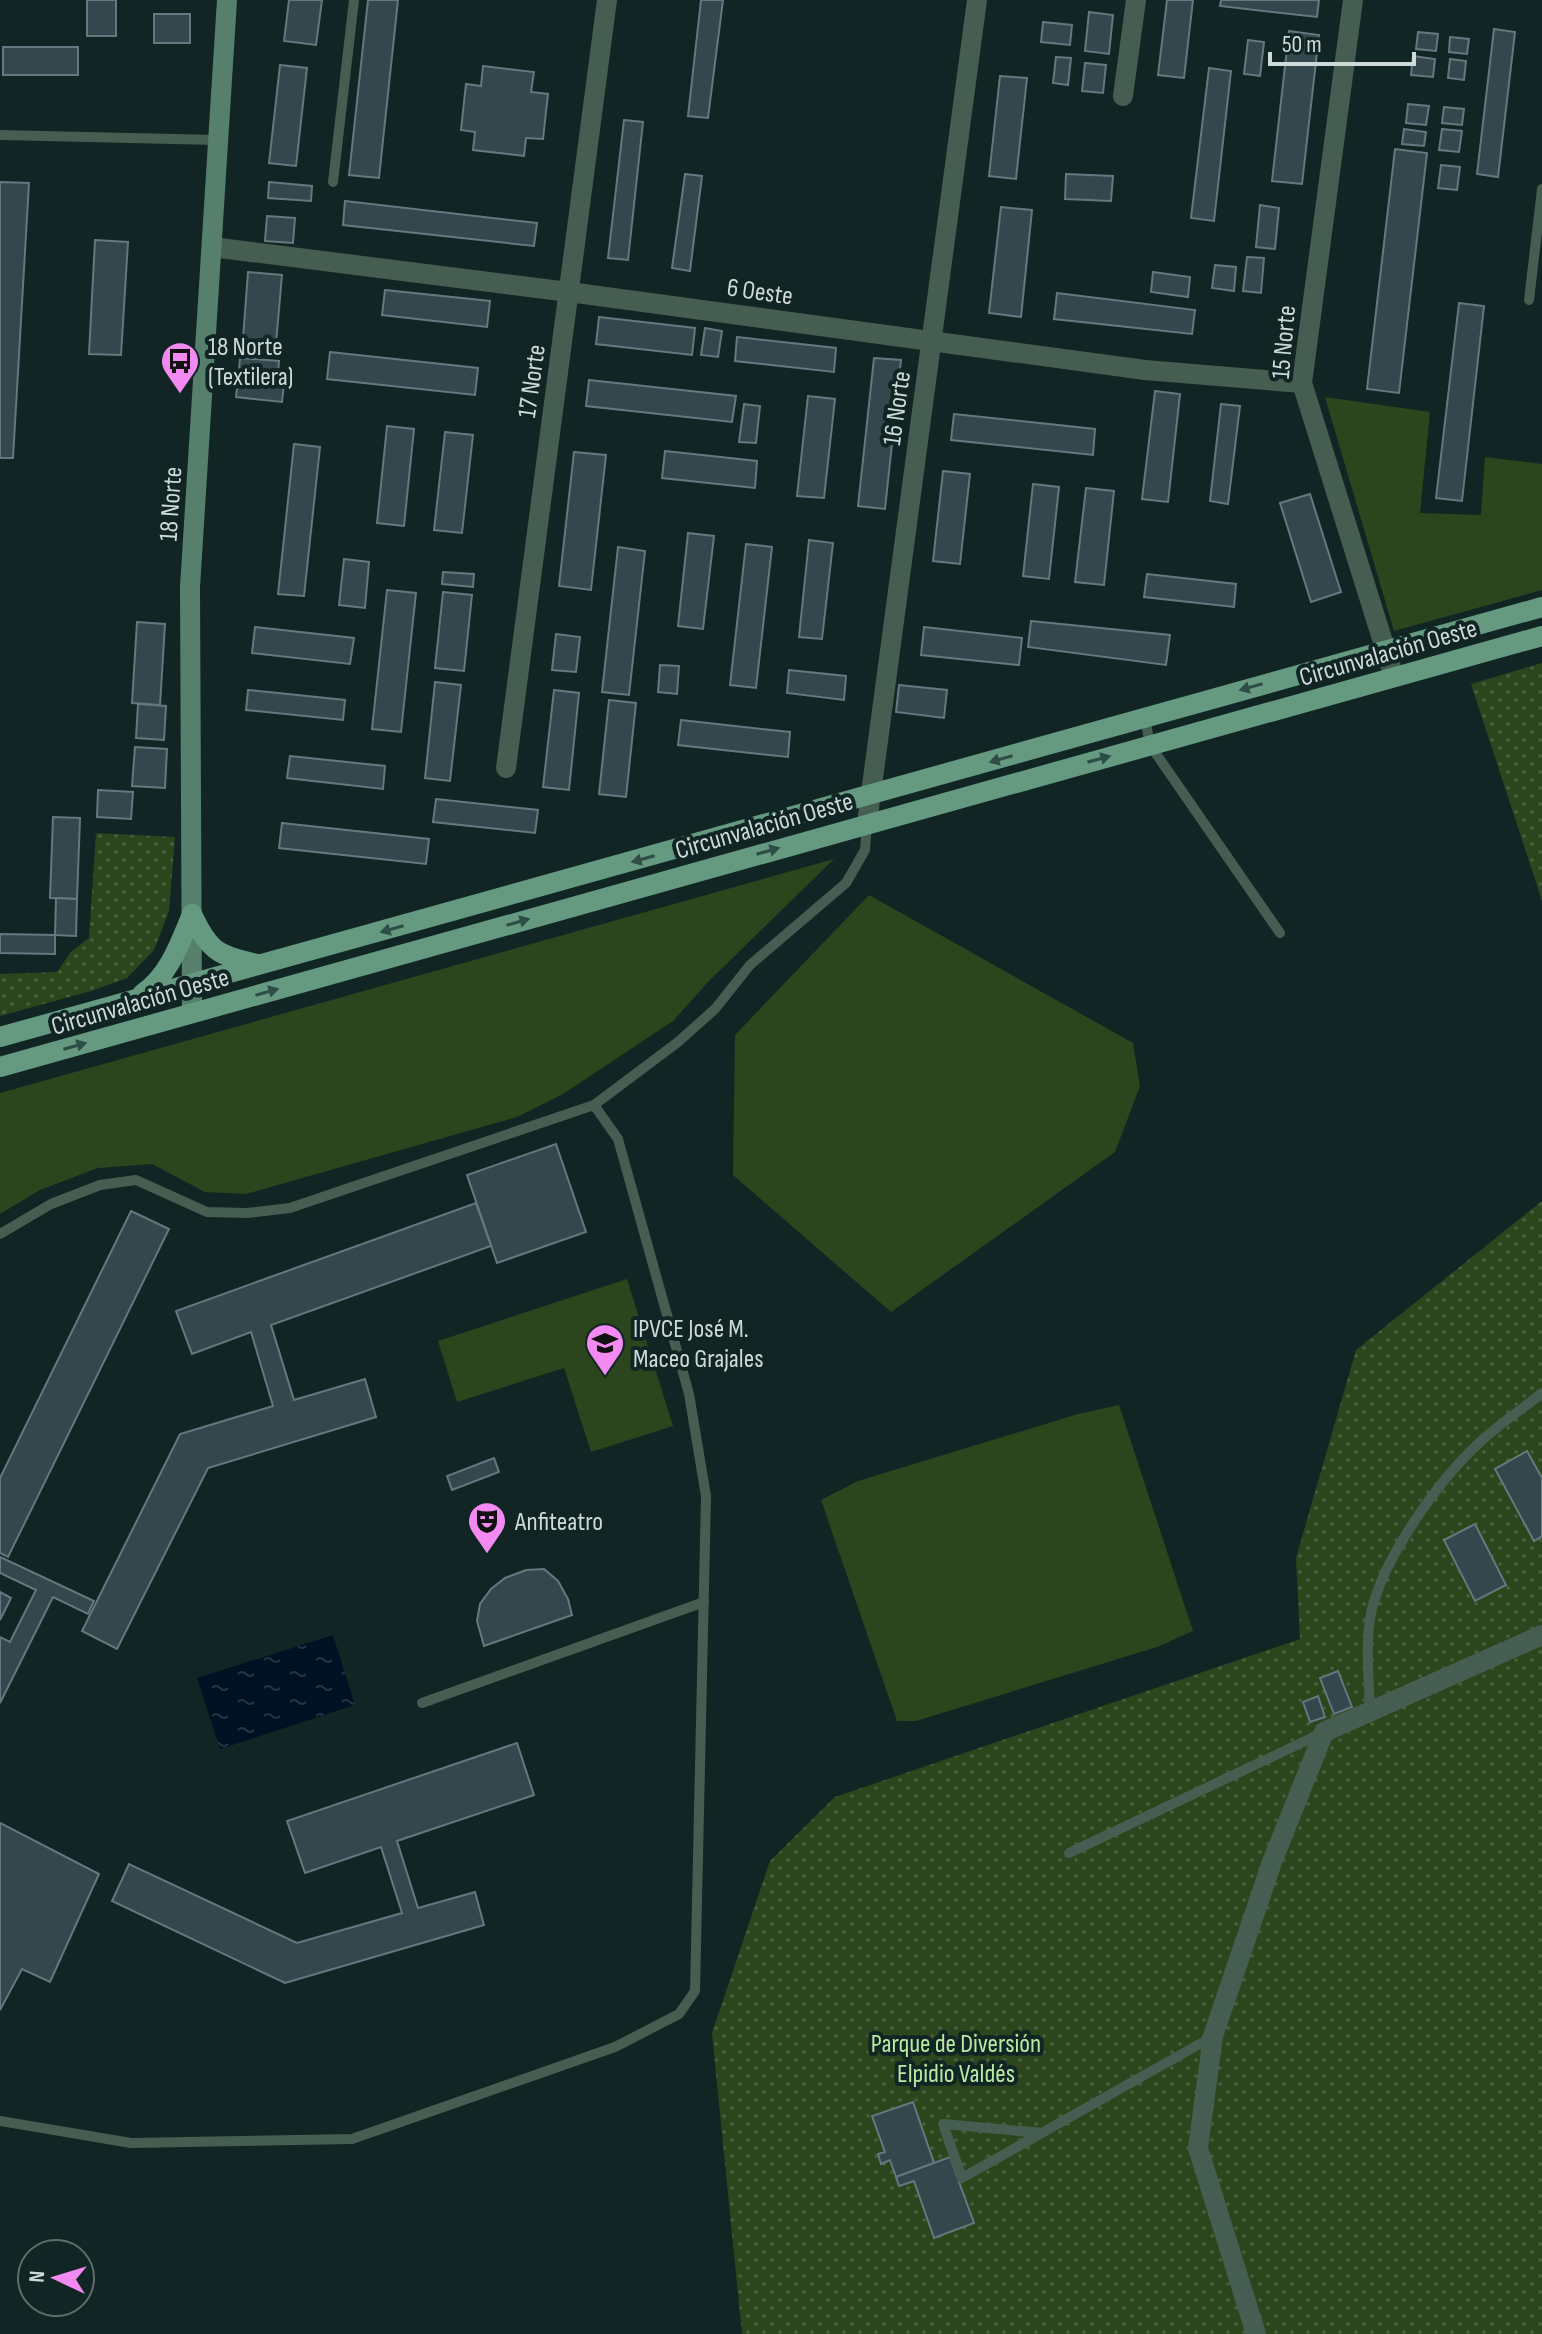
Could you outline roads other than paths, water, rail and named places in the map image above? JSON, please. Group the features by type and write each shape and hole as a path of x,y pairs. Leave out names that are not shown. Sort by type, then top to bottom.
{"main road":[{"name":"18 Norte","path":"192,1013 190,587 227,0"},
{"name":"Circunvalación Oeste","path":"0,1037 1542,607"},
{"name":"Circunvalación Oeste","path":"0,1067 1542,636"},
{"path":"192,914 205,942 232,959 262,965"},
{"path":"131,1001 156,984 177,951 192,914"}],"street":[{"name":"17 Norte","path":"506,768 607,0"},
{"name":"16 Norte","path":"867,823 977,0"},
{"path":"1123,96 1136,0"},
{"name":"15 Norte","path":"1353,0 1302,383 1394,677"},
{"name":"6 Oeste","path":"212,247 1145,370 1302,383"},
{"path":"1256,2334 1198,2148 1213,2036 1272,1862 1324,1732 1542,1635"}],"lane":[{"path":"333,182 354,0"},
{"path":"0,135 218,140"},
{"path":"1529,300 1542,189"},
{"path":"1145,718 1150,745 1280,933"},
{"path":"0,1234 51,1204 100,1185 136,1180 207,1212 247,1213 290,1208 594,1105 678,1042 715,1009 750,965 846,883 865,850 867,823"},
{"path":"0,2121 131,2143 352,2139 615,2047 679,2014 695,1991 706,1496 689,1394 618,1139 594,1105"},
{"path":"1370,1711 1367,1646 1371,1612 1383,1575 1426,1504 1479,1443 1542,1393"},
{"path":"422,1703 704,1602"},
{"path":"1069,1853 1324,1732"},
{"path":"1042,2133 943,2124 962,2178 1042,2133 1213,2036"}],"water":[{"path":"333,1635 355,1705 220,1749 197,1678"}],"place":[{"name":"18 Norte (Textilera)","path":"180,395"},
{"name":"IPVCE José M. Maceo Grajales","path":"605,1377"},
{"name":"Anfiteatro","path":"487,1555"}],"park label":[{"name":"Parque de Diversión Elpidio Valdés","path":"956,2058"}]}
